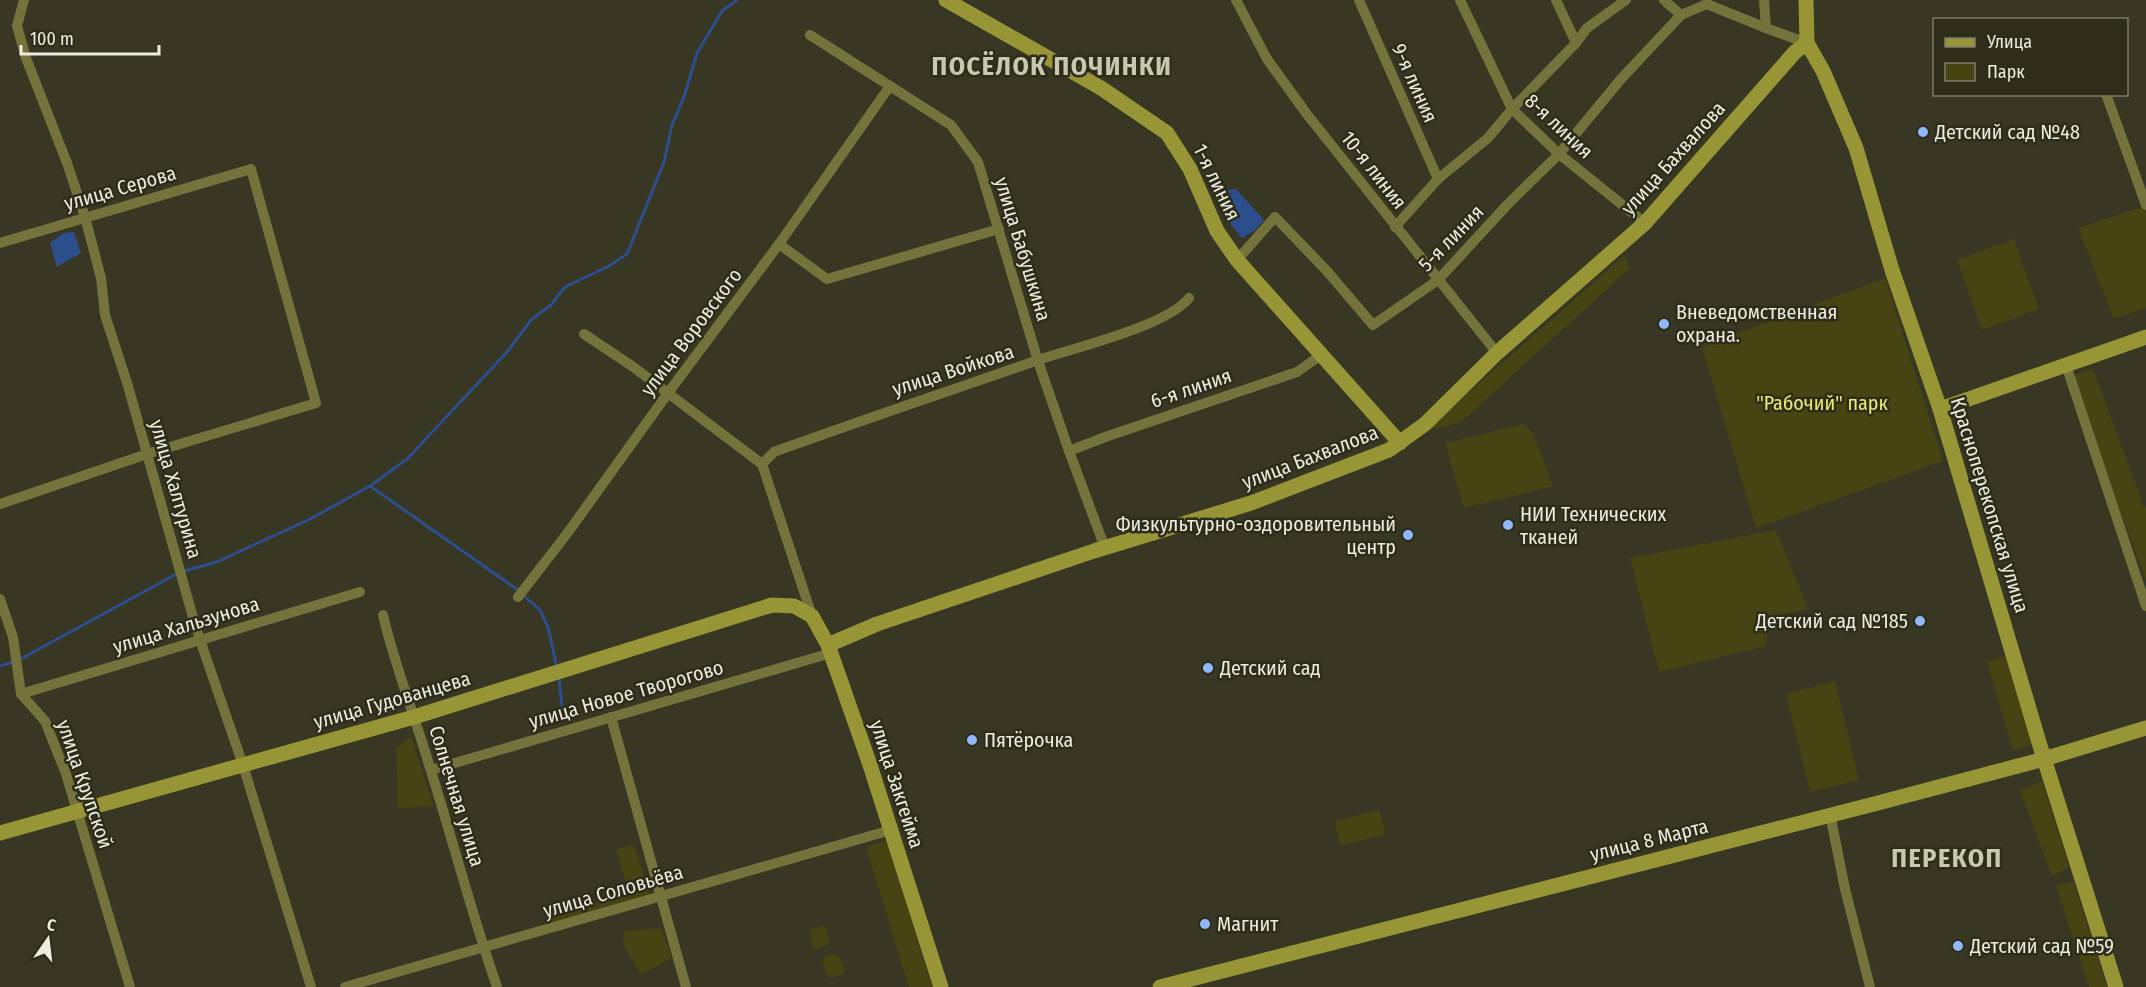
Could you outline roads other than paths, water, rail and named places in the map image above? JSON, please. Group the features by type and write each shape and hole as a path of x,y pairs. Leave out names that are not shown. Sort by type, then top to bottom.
{"street":[{"name":"улица Халтурина","path":"24,0 17,26 26,58 67,163 85,217 101,278 105,315 200,640 243,765 312,987"},
{"name":"1-я линия","path":"946,0 1101,88 1167,133 1190,169 1217,231 1237,260 1400,443"},
{"name":"10-я линия","path":"1236,0 1267,59 1306,114 1497,353"},
{"name":"9-я линия","path":"1359,0 1438,179"},
{"name":"8-я линия","path":"1460,0 1512,109 1559,154 1645,223"},
{"path":"1556,0 1576,43"},
{"path":"1395,226 1438,179 1488,138 1512,109 1576,43 1587,28 1626,0"},
{"path":"1664,0 1681,15 1707,4 1807,43 1806,0"},
{"path":"1764,0 1766,28"},
{"name":"5-я линия","path":"1237,260 1275,217 1326,270 1373,325 1438,280 1508,204 1559,154 1621,79 1681,15"},
{"name":"улица Бабушкина","path":"810,35 951,125 978,162 1038,360 1105,548"},
{"name":"улица Бахвалова","path":"830,649 877,624 1105,548 1251,503 1378,455 1400,443 1425,424 1497,353 1645,223 1795,52 1807,43"},
{"name":"Красноперекопская улица","path":"1807,43 1823,71 1856,148 1892,270 1940,409 2044,759 2116,987"},
{"name":"улица Воровского","path":"518,597 779,244 890,86"},
{"path":"2107,96 2146,205"},
{"name":"улица Серова","path":"0,243 251,169 316,404 147,454"},
{"path":"779,244 827,279 999,229"},
{"name":"улица Войкова","path":"762,464 774,452 1156,320 1182,308 1189,298"},
{"path":"584,334 668,393 762,464 812,616"},
{"path":"1940,409 2146,337"},
{"name":"6-я линия","path":"1069,452 1108,436 1297,372 1321,355"},
{"path":"2066,365 2146,606"},
{"path":"0,504 147,454"},
{"name":"улица Хальзунова","path":"21,694 360,592"},
{"path":"0,599 13,637 21,694"},
{"name":"улица Гудованцева","path":"0,833 414,717 772,605 794,606 812,616"},
{"name":"Солнечная улица","path":"383,615 393,656 431,770 497,987"},
{"name":"улица Закгейма","path":"812,616 830,649 941,987"},
{"name":"улица Новое Творогово","path":"431,770 830,649"},
{"name":"улица Крупской","path":"21,694 45,721 66,774 130,987"},
{"path":"610,717 686,987"},
{"name":"улица 8 Марта","path":"1160,987 2044,759 2146,728"},
{"path":"1830,814 1845,889 1870,987"},
{"name":"улица Соловьёва","path":"345,987 891,830"}],"water":[{"path":"1236,189 1264,220 1254,231 1242,238 1219,204 1223,191"},
{"path":"74,232 81,253 57,267 50,243 63,233"}],"waterway":[{"path":"19,660 180,572 217,562 310,519 370,486 407,459 507,352 531,320 551,305 565,287 609,266 627,254 664,162 672,125 685,94 697,53 722,11 737,0"},
{"path":"370,486 518,590"},
{"path":"523,595 540,610 548,627 557,668"},
{"path":"0,666 13,662"},
{"path":"559,677 563,717"}],"place":[{"name":"Детский сад №48","path":"1923,132"},
{"name":"Вневедомственная охрана.","path":"1664,324"},
{"name":"НИИ Технических тканей","path":"1508,525"},
{"name":"Физкультурно-оздоровительный центр","path":"1408,535"},
{"name":"Детский сад №185","path":"1920,621"},
{"name":"Детский сад","path":"1208,668"},
{"name":"Пятёрочка","path":"972,740"},
{"name":"Магнит","path":"1205,924"},
{"name":"Детский сад №59","path":"1958,946"}],"district":[{"name":"ПОСЁЛОК ПОЧИНКИ","path":"1052,66"},
{"name":"ПЕРЕКОП","path":"1947,858"}],"park label":[{"name":"\"Рабочий\" парк","path":"1822,403"}]}
